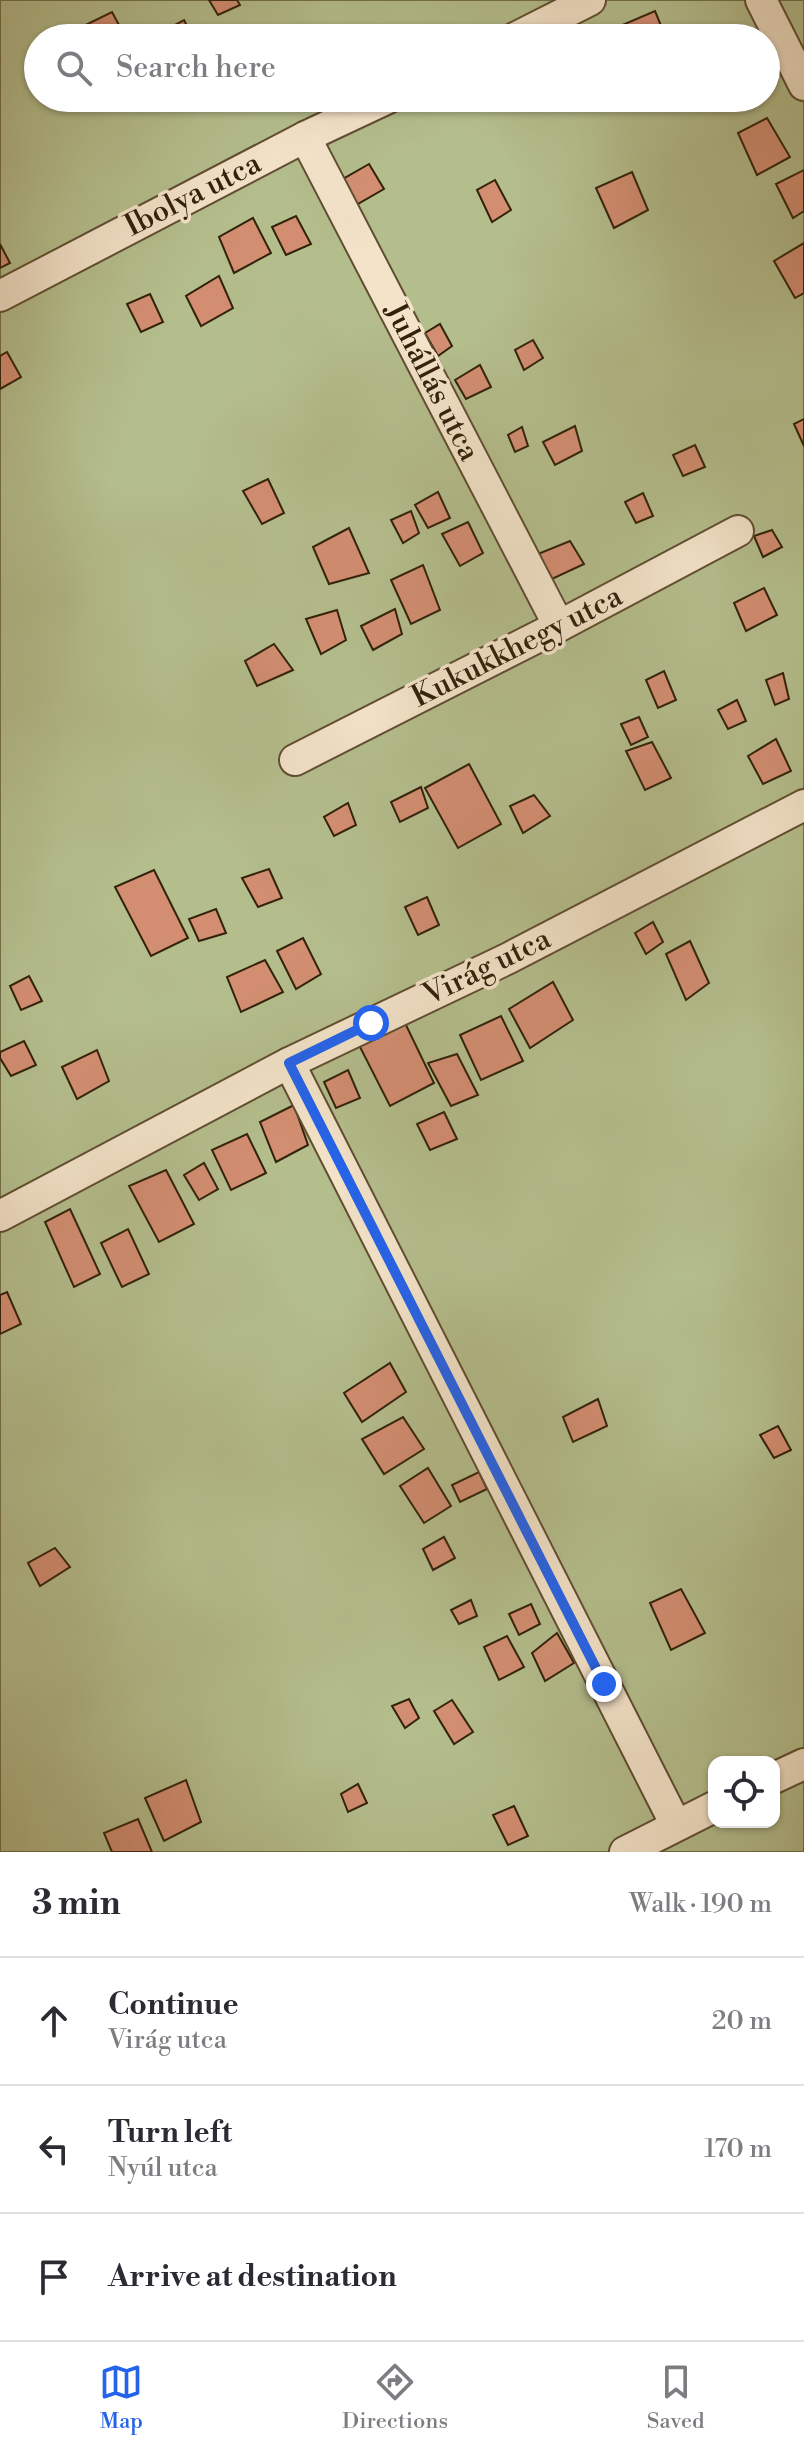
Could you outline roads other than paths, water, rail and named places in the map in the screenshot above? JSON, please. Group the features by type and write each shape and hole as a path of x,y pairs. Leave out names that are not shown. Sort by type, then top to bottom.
{"street":[{"path":"543,24 590,0"},
{"path":"761,0 773,24"},
{"path":"780,38 804,85"},
{"name":"Ibolya utca","path":"0,296 358,112"},
{"name":"Juhállás utca","path":"305,137 559,626"},
{"name":"Kukukkhegy utca","path":"295,760 738,531"},
{"name":"Virág utca","path":"0,1216 289,1063 514,955 804,805"},
{"path":"289,1063 676,1825"},
{"path":"780,1775 804,1764"},
{"path":"625,1852 708,1810"}]}
